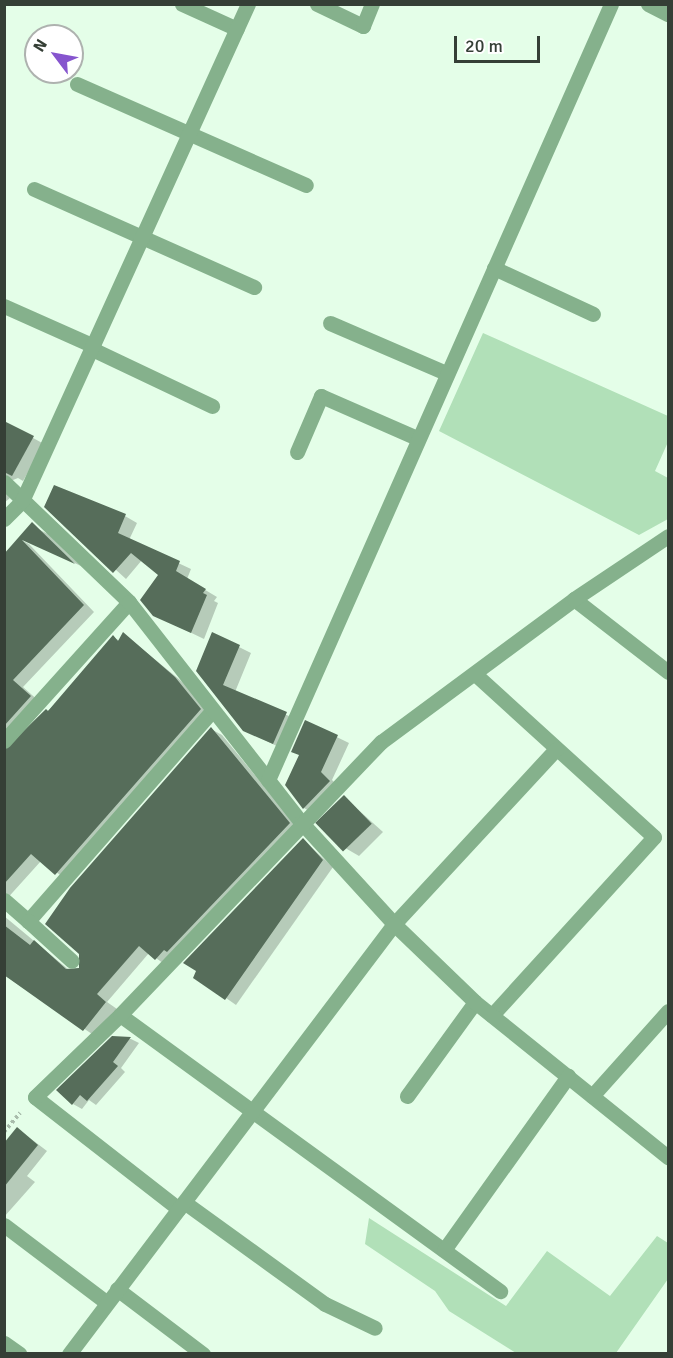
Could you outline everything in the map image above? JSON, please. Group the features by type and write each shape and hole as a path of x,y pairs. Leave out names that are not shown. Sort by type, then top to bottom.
{"street":[{"path":"182,4 237,29"},
{"path":"4,519 22,501 144,239 248,4"},
{"path":"317,4 363,26 372,4"},
{"path":"268,780 417,438 612,4"},
{"path":"648,4 669,14"},
{"path":"77,84 306,185"},
{"path":"34,189 254,287"},
{"path":"494,268 593,314"},
{"path":"4,306 212,406"},
{"path":"330,323 446,373"},
{"path":"297,452 321,396 417,438"},
{"path":"4,482 129,602 301,822 394,924 475,1002 669,1157"},
{"path":"375,1328 326,1304 182,1206 35,1097 120,1016 301,822 381,742 574,599 669,536"},
{"path":"574,599 669,672"},
{"path":"4,741 129,602"},
{"path":"475,674 654,837 492,1015"},
{"path":"27,921 212,711"},
{"path":"69,1353 255,1112 394,924 556,749"},
{"path":"4,900 72,961"},
{"path":"406,1096 475,1002"},
{"path":"592,1096 669,1011"},
{"path":"120,1016 500,1291"},
{"path":"444,1250 568,1076"},
{"path":"4,1225 106,1303"},
{"path":"117,1289 203,1353"},
{"path":"4,1343 20,1353"}],"green space":[{"path":"483,333 668,416 668,442 655,471 668,478 668,519 639,535 439,431"},
{"path":"369,1218 506,1306 547,1251 610,1296 657,1236 668,1243 668,1279 616,1353 516,1353 449,1311 435,1291 365,1244"}],"building":[{"path":"4,421 34,436 12,476 4,472"},
{"path":"54,485 126,514 118,533 180,561 176,571 206,589 203,593 207,595 191,633 153,616 140,600 158,575 131,553 113,573 44,507"},
{"path":"32,522 75,564 22,540 84,605 13,680 31,696 4,726 4,554"},
{"path":"123,632 175,677 201,709 55,875 31,854 4,884 4,750 46,709 48,711 113,635 118,641"},
{"path":"212,632 240,645 223,685 287,712 273,744 243,731 196,671"},
{"path":"305,720 338,735 321,772 330,781 303,809 285,785 299,755 291,752"},
{"path":"211,727 290,823 167,952 164,950 155,960 139,946 97,994 106,1002 83,1031 4,975 4,925 30,945 34,940 66,969 79,968 79,954 45,924 70,888"},
{"path":"344,795 372,824 343,852 315,823"},
{"path":"303,838 323,860 225,1000 193,978 196,971 183,963"},
{"path":"112,1036 131,1037 113,1062 118,1066 87,1101 80,1095 72,1105 56,1090"},
{"path":"17,1127 38,1145 4,1187 4,1143"}]}
